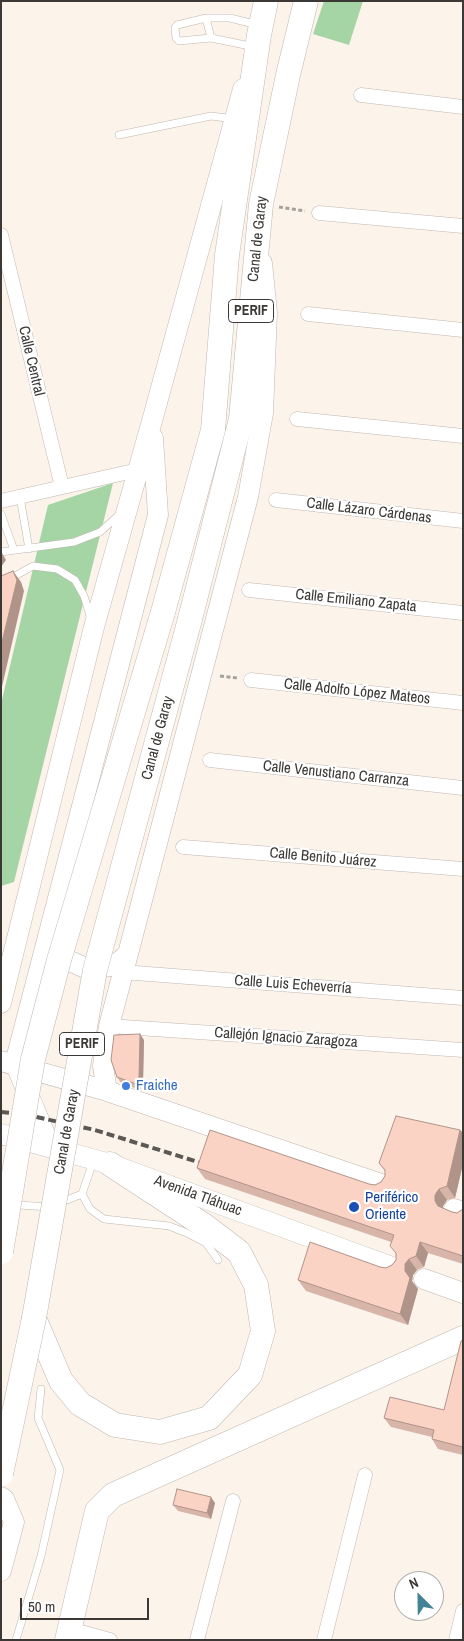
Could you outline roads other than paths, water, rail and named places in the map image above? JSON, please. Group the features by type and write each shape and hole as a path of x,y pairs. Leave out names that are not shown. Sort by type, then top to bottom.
{"highway":[{"name":"Canal de Garay","path":"1,1252 33,1059 59,960 163,612 213,430 227,255 258,36 266,1"},
{"name":"Canal de Garay","path":"1,1474 34,1318 96,970 241,420 261,204 288,75 306,1"},
{"path":"34,1318 61,1381 80,1404 115,1425 160,1432 209,1418 250,1375 264,1331 256,1285 239,1252 205,1226 102,1162"},
{"path":"68,1634 97,1511 113,1495 463,1338"}],"main road":[{"name":"Canal de Garay","path":"1,1003 94,627 128,507 147,473 152,421 258,36"},
{"path":"107,1091 103,1066 109,1026 248,497 263,413 268,312 258,228"},
{"path":"50,1146 8,1062 50,928 158,515 147,473"},
{"path":"50,928 56,944 65,959 74,964 88,968 100,968 119,962 125,963"},
{"path":"8,1062 107,1091 381,1184"},
{"name":"Avenida Tláhuac","path":"1,1134 50,1146 102,1162 392,1267"},
{"path":"424,1279 463,1293"},
{"path":"1,1497 4,1499 14,1522 1,1571"}],"street":[{"path":"361,94 463,107"},
{"path":"318,213 463,226"},
{"name":"Calle Central","path":"1,235 62,487"},
{"path":"308,314 463,330"},
{"path":"297,419 463,436"},
{"path":"1,501 62,487 147,473"},
{"name":"Calle Lázaro Cárdenas","path":"276,500 463,522"},
{"name":"Calle Emiliano Zapata","path":"249,590 463,613"},
{"name":"Calle Adolfo López Mateos","path":"251,680 463,703"},
{"name":"Calle Venustiano Carranza","path":"210,760 463,788"},
{"name":"Calle Benito Juárez","path":"183,847 463,869"},
{"name":"Calle Luis Echeverría","path":"125,963 463,998"},
{"name":"Callejón Ignacio Zaragoza","path":"109,1026 463,1050"},
{"path":"324,1640 365,1475"},
{"path":"198,1640 233,1500"},
{"path":"456,1640 463,1611"},
{"path":"68,1634 110,1640"}],"lane":[{"path":"206,18 211,38"},
{"path":"206,18 230,18 258,36 183,41 176,38 175,28 177,25 206,18"},
{"path":"119,134 211,116 234,119"},
{"path":"20,497 29,549"},
{"path":"1,552 74,542 100,532 128,507"},
{"path":"1,514 14,550"},
{"path":"1,591 4,582 33,566 57,569 75,580 84,596 94,627"},
{"path":"1,1198 19,1205 49,1207 82,1194 102,1162"},
{"path":"82,1194 90,1209 104,1218 124,1222 150,1222 187,1232 206,1243 218,1260"},
{"path":"16,1640 41,1556 60,1470 38,1418 41,1389"}],"railway":[{"path":"1,1112 23,1114 95,1130 211,1166"}],"place":[{"name":"Fraiche","path":"126,1086"},
{"name":"Periférico Oriente","path":"354,1207"}]}
